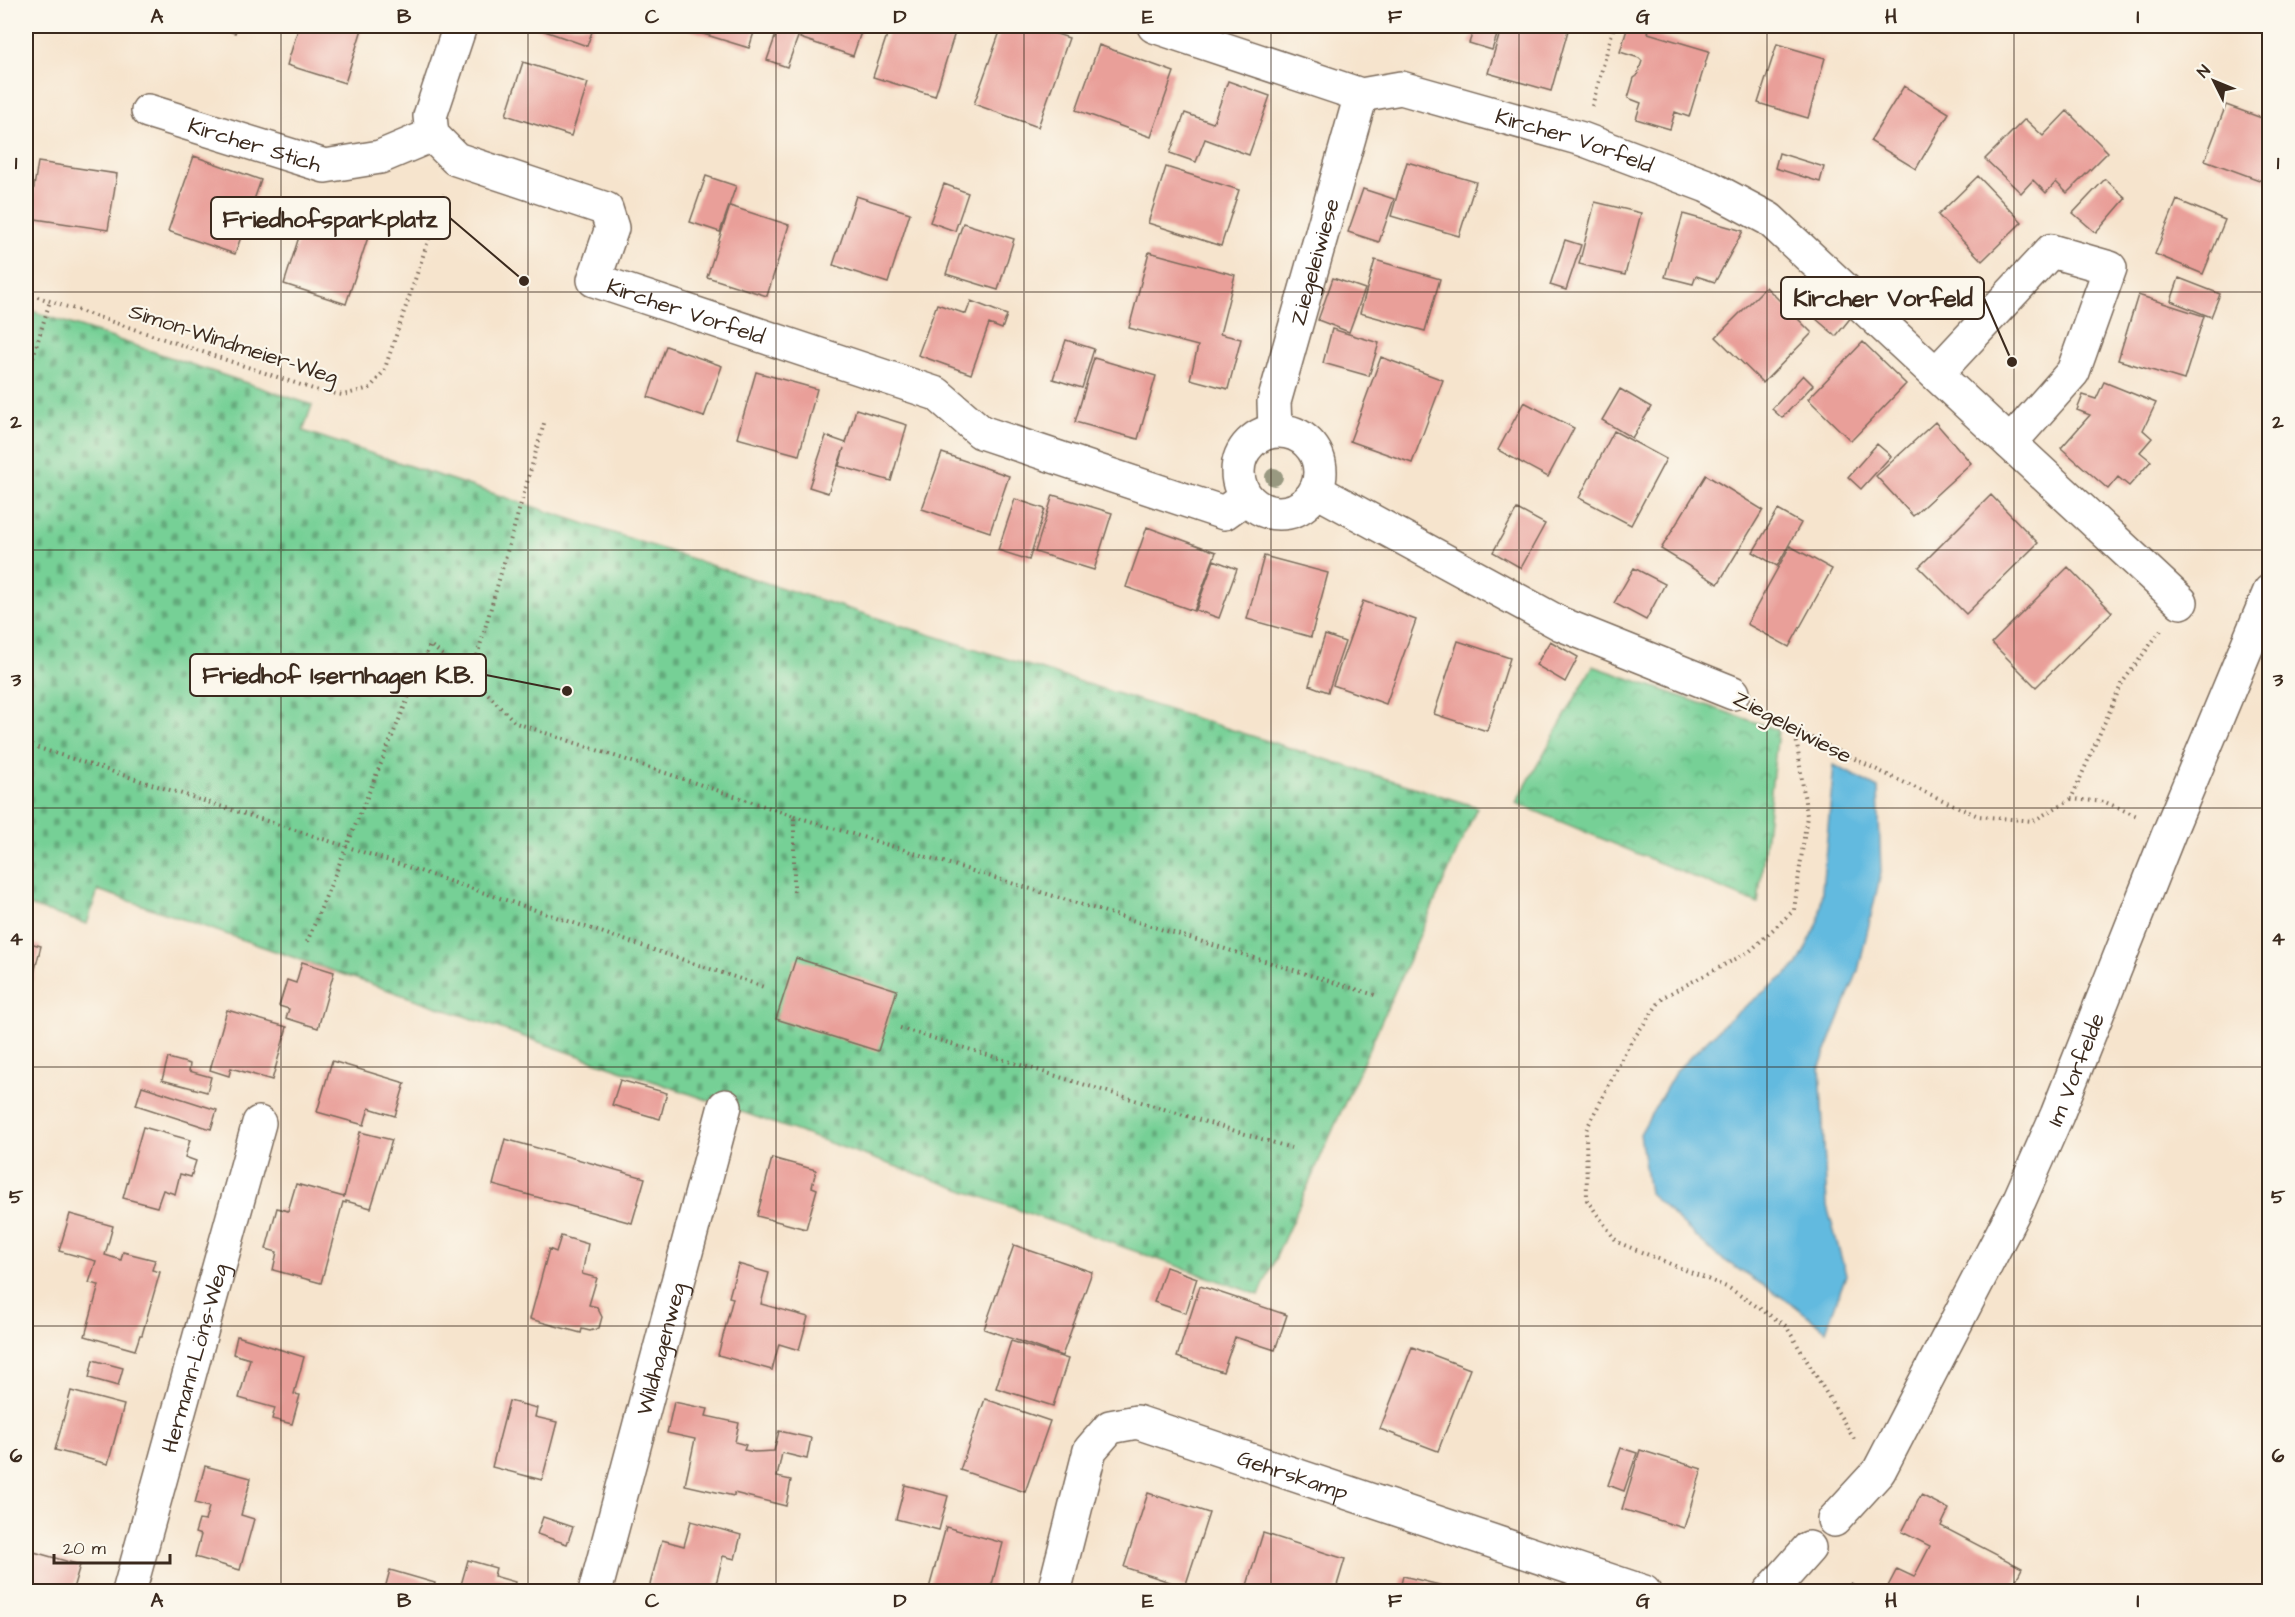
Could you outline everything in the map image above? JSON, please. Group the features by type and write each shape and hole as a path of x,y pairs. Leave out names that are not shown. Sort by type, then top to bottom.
{"street":[{"path":"432,135 430,116 460,26"},
{"name":"Kircher Vorfeld","path":"1154,26 1361,95 1401,88 1582,139 1707,186 1769,219 2181,602"},
{"name":"Ziegeleiwiese","path":"1275,430 1274,402 1361,95"},
{"name":"Kircher Stich","path":"148,111 325,166 380,157 432,135"},
{"name":"Kircher Vorfeld","path":"432,135 456,159 606,209 612,228 594,280 937,394 981,432 1027,448 1224,513 1245,498"},
{"path":"1936,374 2051,251 2110,268 2073,372 2010,443"},
{"path":"1275,430 1300,435 1313,447 1321,467 1317,491 1305,506 1286,514 1262,511 1245,498 1237,474 1241,456 1254,439 1275,430"},
{"name":"Ziegeleiwiese","path":"1317,491 1561,624 1733,693"},
{"name":"Im Vorfelde","path":"1834,1520 1879,1471 2019,1201 2057,1114 2169,834 2270,591"},
{"name":"Wildhagenweg","path":"595,1592 726,1106"},
{"name":"Hermann-Löns-Weg","path":"129,1592 259,1124"},
{"name":"Gehrskamp","path":"1054,1592 1090,1450 1110,1426 1137,1422 1644,1592"},
{"path":"1770,1592 1809,1548"}],"path":[{"path":"1582,139 1614,26"},
{"name":"Simon-Windmeier-Weg","path":"26,293 319,391 343,395 370,388 384,371 456,159"},
{"path":"26,380 50,301"},
{"path":"471,677 544,420"},
{"path":"2169,834 2158,824 2105,802 2071,799 2122,683 2181,602"},
{"path":"307,942 430,645 471,677 516,723 794,816 1378,996"},
{"name":"Ziegeleiwiese","path":"1733,693 1795,730 1978,816 2033,821 2071,799"},
{"path":"1795,730 1808,816 1794,910 1749,952 1663,997 1629,1045 1586,1130 1587,1200 1617,1242 1729,1288 1786,1326 1850,1434 1879,1471"},
{"path":"26,744 345,846 764,987"},
{"path":"794,816 794,892"},
{"path":"900,1028 1291,1148"}],"green space":[{"path":"26,309 312,405 303,431 741,575 1477,807 1259,1295 725,1106 98,890 87,924 26,905"},
{"path":"1593,666 1778,730 1758,904 1516,803"}],"water":[{"path":"1834,765 1878,788 1881,873 1858,971 1820,1066 1827,1206 1846,1275 1826,1330 1794,1305 1716,1255 1649,1193 1640,1134 1676,1071 1729,1019 1797,966 1819,921"}],"building":[{"path":"213,26 238,26 235,33"},
{"path":"299,26 363,26 345,83 287,65"},
{"path":"531,26 594,26 587,46"},
{"path":"688,26 756,26 749,48 687,29"},
{"path":"779,26 802,26 787,67 767,60"},
{"path":"804,26 863,26 853,56 800,38"},
{"path":"890,26 957,26 935,96 873,77"},
{"path":"1002,26 1032,26 1069,38 1038,127 974,104"},
{"path":"1475,26 1500,26 1492,50 1469,43"},
{"path":"1502,26 1569,27 1551,91 1488,73"},
{"path":"1628,26 1650,26 1648,33 1709,51 1689,117 1675,112 1670,129 1636,119 1641,103 1628,98 1642,61 1620,52"},
{"path":"1777,44 1825,58 1808,118 1758,103"},
{"path":"1099,45 1174,72 1151,137 1076,110"},
{"path":"523,62 588,83 571,136 506,115"},
{"path":"1228,81 1270,96 1249,155 1205,139 1196,162 1170,153 1185,113 1213,123"},
{"path":"1904,86 1949,113 1916,169 1870,141"},
{"path":"2226,105 2270,121 2270,184 2205,160"},
{"path":"2067,111 2108,152 2067,193 2056,182 2046,193 2033,180 2021,193 1985,159 2025,119 2043,136"},
{"path":"1779,153 1824,167 1820,182 1775,168"},
{"path":"194,156 261,180 235,254 168,231"},
{"path":"38,162 117,174 108,230 29,218"},
{"path":"1407,162 1476,182 1459,236 1391,216"},
{"path":"1166,167 1239,190 1221,246 1148,223"},
{"path":"706,176 736,186 720,232 690,222"},
{"path":"1978,176 2022,222 1982,261 1938,215"},
{"path":"2105,179 2126,198 2096,233 2073,213"},
{"path":"944,184 968,193 955,231 930,222"},
{"path":"1363,189 1394,199 1379,242 1348,232"},
{"path":"856,196 910,213 888,283 833,265"},
{"path":"311,199 374,219 346,304 284,284"},
{"path":"2177,200 2225,220 2203,274 2155,254"},
{"path":"1595,202 1641,213 1625,275 1579,264"},
{"path":"730,206 789,225 767,296 707,277"},
{"path":"1683,214 1743,231 1715,282 1696,276 1693,284 1665,277"},
{"path":"963,223 1014,239 998,290 946,274"},
{"path":"1565,240 1581,245 1566,290 1550,285"},
{"path":"1149,252 1235,275 1220,334 1241,339 1228,389 1190,379 1198,346 1129,328"},
{"path":"1375,260 1440,279 1425,331 1360,313"},
{"path":"1333,278 1365,289 1349,332 1318,320"},
{"path":"2179,278 2220,294 2211,317 2171,301"},
{"path":"1818,286 1852,316 1836,336 1801,306"},
{"path":"1766,287 1812,333 1763,383 1716,337"},
{"path":"2138,295 2204,316 2184,380 2118,360"},
{"path":"971,301 1007,315 1002,329 989,324 971,374 918,355 937,304 966,314"},
{"path":"1332,329 1379,343 1369,376 1323,363"},
{"path":"1066,340 1094,349 1082,388 1053,379"},
{"path":"1863,342 1906,384 1851,441 1808,399"},
{"path":"666,346 722,366 704,417 648,397"},
{"path":"1381,357 1443,380 1412,463 1350,441"},
{"path":"1094,358 1156,376 1138,439 1075,422"},
{"path":"756,372 817,389 799,455 737,438"},
{"path":"1803,375 1813,385 1782,418 1772,409"},
{"path":"2104,382 2156,403 2143,430 2152,438 2140,452 2151,461 2129,486 2118,477 2108,489 2061,448 2090,415 2077,410 2083,395 2096,399"},
{"path":"1620,389 1651,407 1632,438 1602,420"},
{"path":"1524,402 1574,428 1548,477 1498,450"},
{"path":"856,409 907,425 891,481 839,466 844,448 828,493 809,487 826,436 846,443"},
{"path":"1935,422 1971,463 1913,516 1876,476"},
{"path":"1614,431 1666,459 1631,525 1579,498"},
{"path":"1877,444 1891,456 1861,489 1848,477"},
{"path":"942,453 1009,476 990,532 922,509"},
{"path":"1706,475 1763,510 1718,584 1661,549"},
{"path":"1053,495 1112,513 1094,570 1035,552"},
{"path":"1991,495 2038,543 1966,614 1919,567"},
{"path":"1015,499 1045,509 1029,560 998,550"},
{"path":"1517,509 1545,524 1521,568 1493,552"},
{"path":"1778,510 1801,523 1777,566 1753,552"},
{"path":"1147,527 1216,552 1194,611 1126,587"},
{"path":"1790,546 1832,569 1789,647 1747,624"},
{"path":"1264,556 1328,573 1311,637 1247,619"},
{"path":"1214,560 1237,569 1219,618 1196,610"},
{"path":"2068,567 2112,612 2036,687 1992,643"},
{"path":"1634,568 1665,584 1646,620 1614,603"},
{"path":"1363,601 1416,620 1386,704 1333,685"},
{"path":"1325,635 1345,642 1328,692 1309,685"},
{"path":"1458,641 1510,658 1487,731 1434,714"},
{"path":"1550,641 1578,657 1565,682 1536,665"},
{"path":"26,942 41,946 32,981 26,979"},
{"path":"796,958 897,990 878,1051 776,1019"},
{"path":"302,962 334,972 318,1028 286,1018 289,1009 279,1006 287,980 296,983"},
{"path":"227,1010 287,1027 272,1080 231,1068 229,1076 210,1070"},
{"path":"168,1058 190,1064 189,1071 211,1077 207,1092 162,1080"},
{"path":"332,1061 405,1083 395,1116 369,1108 364,1125 317,1112"},
{"path":"620,1080 667,1093 660,1119 612,1105"},
{"path":"142,1086 217,1110 211,1129 136,1105"},
{"path":"143,1127 190,1140 185,1157 196,1161 191,1177 180,1174 175,1194 163,1190 157,1207 123,1198"},
{"path":"360,1132 392,1140 371,1208 343,1202 321,1283 273,1270 277,1252 266,1249 277,1208 288,1211 296,1184 344,1197"},
{"path":"505,1139 645,1178 632,1223 493,1185"},
{"path":"772,1158 816,1170 812,1187 817,1189 806,1229 757,1216"},
{"path":"70,1214 113,1226 105,1255 121,1260 123,1252 155,1260 152,1270 160,1272 142,1335 140,1335 135,1350 85,1336 99,1285 89,1283 96,1261 59,1251"},
{"path":"561,1236 588,1244 582,1274 597,1278 589,1305 597,1307 602,1317 599,1328 590,1331 582,1329 581,1333 530,1319 549,1249 556,1252"},
{"path":"1014,1245 1092,1272 1062,1356 984,1329"},
{"path":"738,1264 769,1273 761,1304 808,1317 799,1350 779,1344 772,1370 718,1355 733,1298 729,1297"},
{"path":"1166,1267 1197,1278 1186,1313 1154,1302"},
{"path":"1200,1286 1287,1315 1275,1350 1235,1337 1223,1372 1177,1357"},
{"path":"237,1336 304,1357 294,1394 300,1395 292,1424 272,1419 275,1408 239,1398 250,1359 233,1354"},
{"path":"1011,1341 1068,1359 1053,1406 996,1388"},
{"path":"1412,1347 1470,1369 1438,1451 1380,1429"},
{"path":"93,1360 123,1368 118,1386 89,1378"},
{"path":"71,1391 124,1405 108,1464 55,1450"},
{"path":"985,1399 1050,1421 1025,1492 960,1470"},
{"path":"509,1401 537,1408 535,1417 557,1422 542,1480 492,1467"},
{"path":"674,1402 708,1409 706,1416 739,1423 735,1442 746,1445 744,1450 774,1451 779,1431 811,1438 807,1459 782,1453 777,1477 791,1480 786,1506 734,1493 734,1496 685,1485 695,1439 667,1433"},
{"path":"1621,1448 1637,1453 1624,1491 1608,1485"},
{"path":"1640,1450 1702,1469 1684,1528 1622,1509"},
{"path":"205,1466 251,1478 241,1515 254,1519 240,1570 195,1557 201,1535 195,1533 199,1520 205,1521 209,1507 195,1503"},
{"path":"905,1485 948,1496 939,1530 896,1519"},
{"path":"1148,1493 1209,1513 1185,1587 1124,1567"},
{"path":"1921,1495 1949,1509 1941,1526 2022,1568 2010,1592 1885,1592 1897,1569 1914,1577 1930,1546 1902,1532"},
{"path":"543,1517 573,1527 567,1544 537,1534"},
{"path":"691,1521 741,1535 735,1559 723,1556 714,1592 648,1592 662,1540 684,1546"},
{"path":"946,1527 1003,1543 990,1592 928,1592"},
{"path":"1263,1533 1345,1559 1335,1592 1245,1592"},
{"path":"34,1552 80,1565 72,1592 26,1592 26,1562 31,1563"},
{"path":"468,1560 496,1568 494,1576 515,1582 513,1592 459,1592"},
{"path":"390,1570 435,1583 433,1592 384,1592"},
{"path":"1403,1576 1464,1591 1464,1592 1399,1592"},
{"path":"1851,1583 1867,1592 1846,1592"}],"place":[{"name":"Friedhofsparkplatz","path":"524,281"},
{"name":"Kircher Vorfeld","path":"2012,362"},
{"name":"Friedhof Isernhagen K.B.","path":"567,691"}]}
